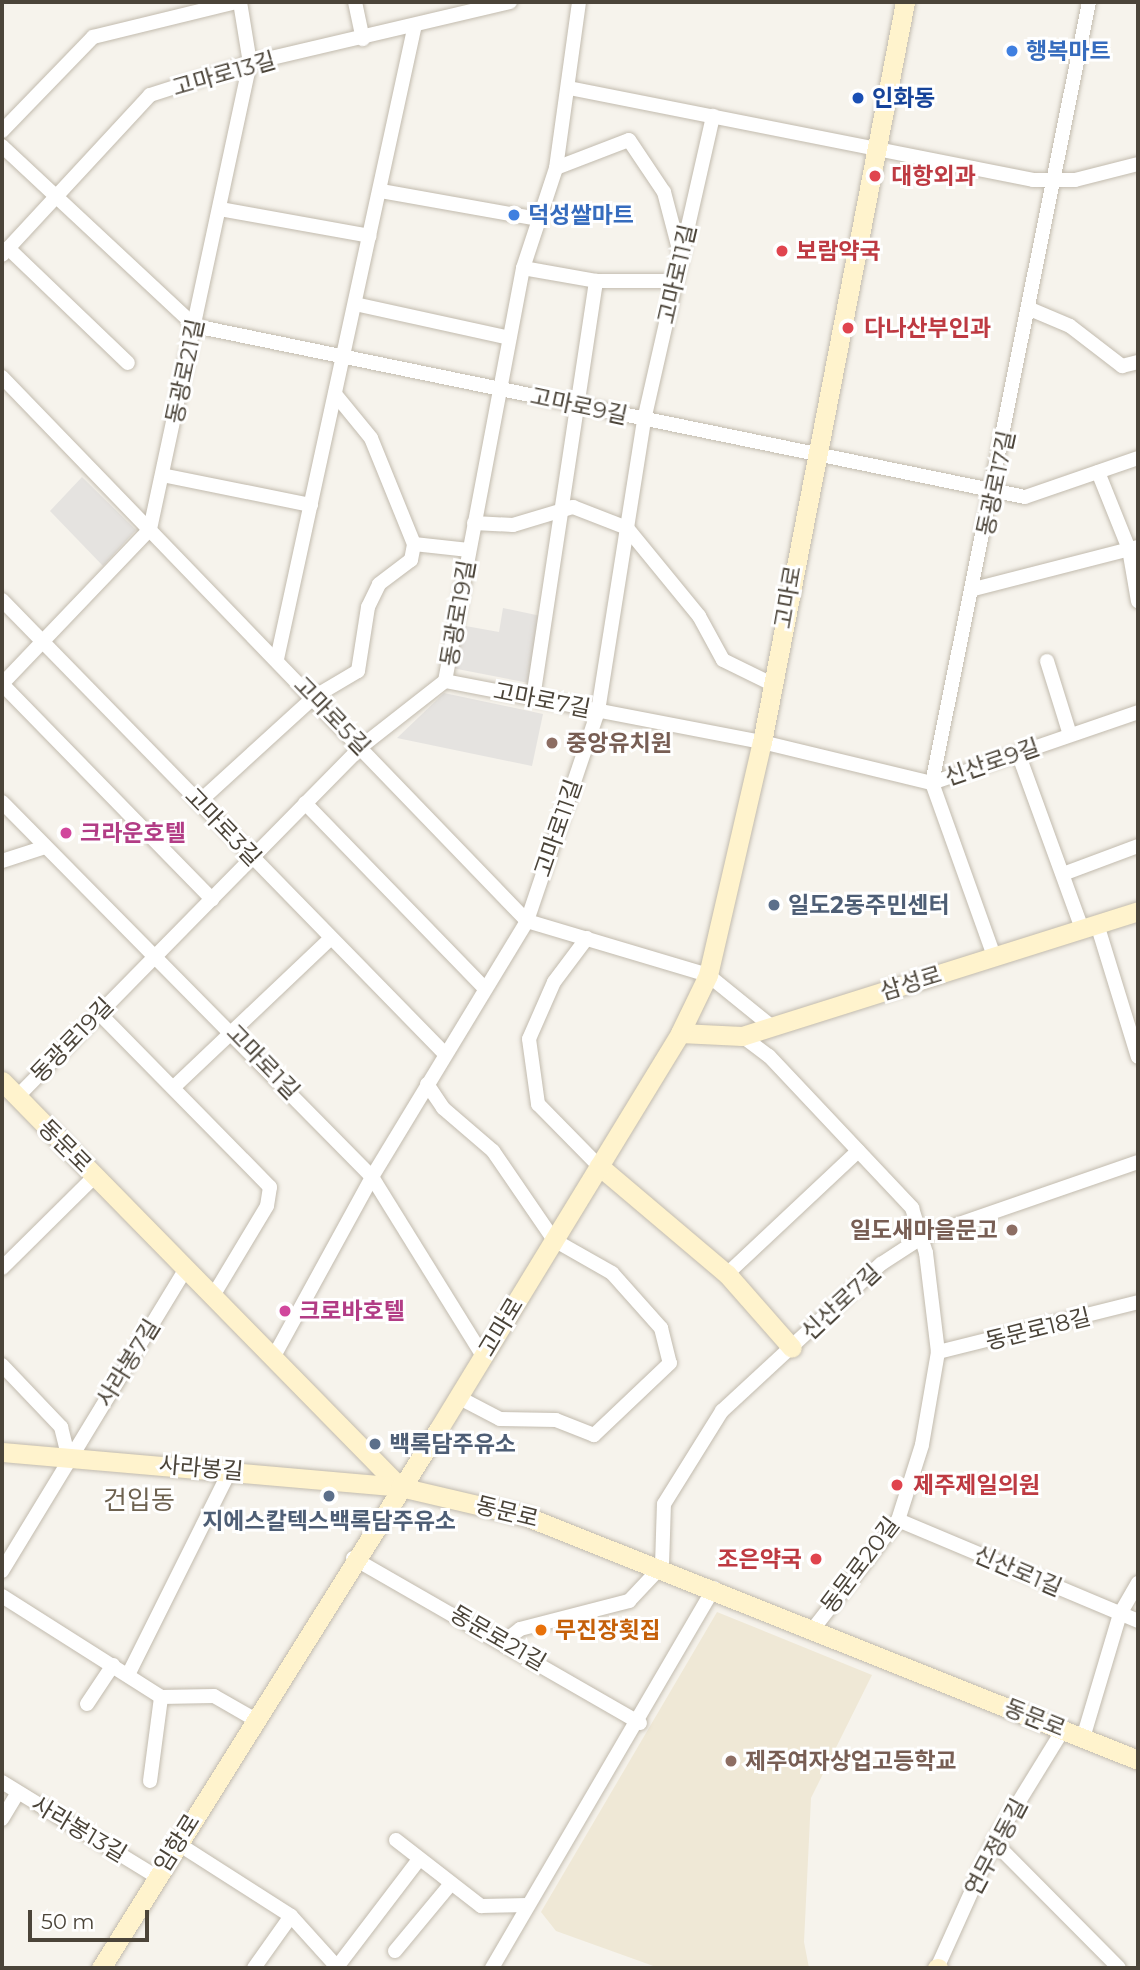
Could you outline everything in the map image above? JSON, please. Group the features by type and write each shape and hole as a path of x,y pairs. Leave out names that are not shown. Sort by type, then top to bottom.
{"main road":[{"name":"고마로","path":"400,1487 458,1397 680,1033 708,975 762,742 814,453 905,2"},
{"name":"삼성로","path":"680,1033 742,1036 1138,911"},
{"name":"동문로","path":"2,1081 400,1487 525,1516 662,1566 1138,1760"},
{"path":"599,1166 727,1274 792,1348"},
{"name":"사라봉길","path":"2,1452 400,1487"},
{"name":"임항로","path":"101,1968 353,1558 400,1487"}],"street":[{"name":"동광로21길","path":"150,529 250,63 238,2"},
{"path":"2,131 93,37 238,2"},
{"path":"355,2 363,39"},
{"name":"고마로13길","path":"5,252 54,191 150,95 250,63 414,29 510,2"},
{"name":"동광로19길","path":"17,1097 362,746 446,681 498,389 523,268 556,168 579,2"},
{"name":"동광로17길","path":"932,783 996,488 1089,2"},
{"path":"277,659 381,191 414,29"},
{"path":"569,88 1033,180 1056,177 1076,180 1138,163"},
{"name":"고마로11길","path":"273,1358 372,1177 527,921 598,711 644,420 713,116"},
{"path":"556,168 629,140 664,192 681,258"},
{"path":"2,146 54,191 195,326"},
{"path":"381,191 538,219"},
{"path":"220,209 370,236"},
{"path":"5,252 128,362"},
{"path":"523,268 596,281 676,281"},
{"path":"533,698 558,509 596,281"},
{"path":"355,304 509,338"},
{"path":"1030,309 1070,326 1122,366 1138,362"},
{"name":"고마로9길","path":"195,326 644,420 996,488 1025,497 1138,458"},
{"name":"고마로5길","path":"2,377 362,746 527,921"},
{"path":"199,802 314,697 358,671 368,607 379,584 411,560 414,544 371,438 335,394"},
{"path":"1098,472 1134,548 1138,601"},
{"path":"162,475 310,505"},
{"path":"474,523 513,525 558,509 573,507 627,529 699,616 723,660 772,684"},
{"path":"150,529 2,684 212,900"},
{"path":"414,544 469,550"},
{"path":"974,589 1134,548"},
{"name":"고마로3길","path":"2,600 445,1054"},
{"path":"1047,661 1070,735"},
{"name":"고마로7길","path":"446,681 762,742"},
{"name":"신산로9길","path":"762,742 932,783 1138,712"},
{"path":"1018,753 1063,874 1090,927 1136,1042 1138,1057"},
{"path":"932,783 994,956"},
{"name":"고마로1길","path":"2,802 154,956 236,1032 372,1177 483,1356"},
{"path":"305,803 485,989"},
{"path":"1063,874 1138,846"},
{"path":"2,861 45,847"},
{"path":"527,921 708,975 771,1026"},
{"path":"174,1086 236,1032 331,938"},
{"path":"587,938 554,982 529,1039 538,1104 599,1166"},
{"path":"99,1013 174,1086 270,1187 267,1206 214,1296"},
{"name":"동문로20길","path":"742,1036 912,1208 924,1237 938,1352 922,1445 898,1520 813,1629"},
{"path":"428,1084 443,1108 493,1151 554,1240 612,1273 661,1328 670,1363 594,1435 556,1420 500,1419 458,1397"},
{"path":"727,1274 858,1151"},
{"name":"신산로7길","path":"662,1566 664,1504 722,1411 881,1264 924,1237 1138,1162"},
{"path":"2,1268 95,1175"},
{"name":"사라봉7길","path":"2,1571 186,1268"},
{"name":"동문로18길","path":"938,1352 1138,1302"},
{"path":"2,1365 61,1427 69,1458"},
{"path":"128,1675 230,1470"},
{"name":"신산로1길","path":"898,1520 1138,1621"},
{"name":"동문로21길","path":"353,1558 506,1640 640,1723"},
{"path":"506,1640 520,1629 629,1601 662,1566"},
{"path":"1083,1738 1120,1614 1138,1583"},
{"path":"492,1968 640,1723 714,1588"},
{"path":"2,1596 161,1697 214,1696 254,1718"},
{"path":"87,1704 113,1665"},
{"path":"150,1781 161,1697"},
{"name":"연무정동길","path":"937,1968 994,1842 1063,1730"},
{"name":"사라봉13길","path":"2,1782 157,1877"},
{"path":"2,1819 18,1792"},
{"path":"396,1840 417,1862 481,1906 528,1905"},
{"path":"994,1842 1119,1968"},
{"path":"177,1843 291,1916 338,1968 417,1862"},
{"path":"395,1951 449,1886"},
{"path":"254,1968 291,1916"}],"shaded area":[{"path":"82,477 136,530 103,566 50,511"},
{"path":"503,608 541,616 529,683 452,668 460,625 499,632"},
{"path":"444,693 543,714 532,766 397,738"},
{"name":"제주여자상업고등학교","path":"717,1612 872,1675 811,1798 804,1942 809,1968 659,1968 556,1931 541,1912"}],"place":[{"name":"행복마트","path":"1012,51"},
{"name":"인화동","path":"858,98"},
{"name":"대항외과","path":"875,176"},
{"name":"덕성쌀마트","path":"514,215"},
{"name":"보람약국","path":"782,251"},
{"name":"다나산부인과","path":"848,328"},
{"name":"중앙유치원","path":"552,743"},
{"name":"크라운호텔","path":"66,833"},
{"name":"일도2동주민센터","path":"774,905"},
{"name":"일도새마을문고","path":"1012,1230"},
{"name":"크로바호텔","path":"285,1311"},
{"name":"백록담주유소","path":"375,1444"},
{"name":"제주제일의원","path":"897,1485"},
{"name":"지에스칼텍스백록담주유소","path":"329,1496"},
{"name":"조은약국","path":"816,1559"},
{"name":"무진장횟집","path":"541,1630"},
{"name":"제주여자상업고등학교","path":"731,1761"}],"district":[{"name":"건입동","path":"139,1501"}]}
